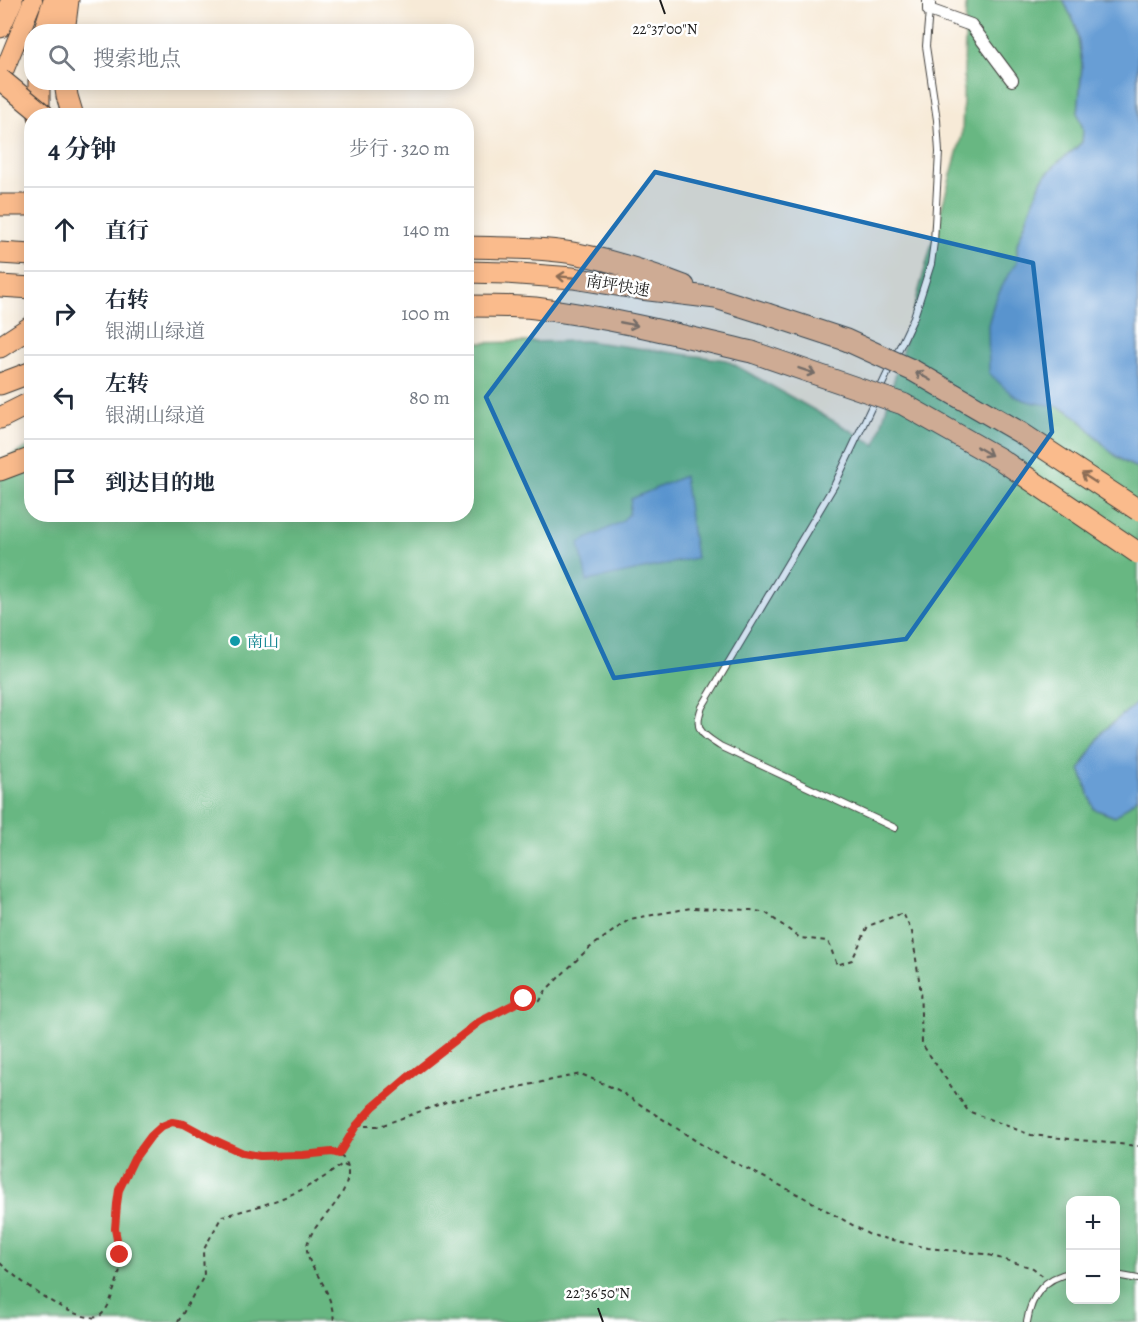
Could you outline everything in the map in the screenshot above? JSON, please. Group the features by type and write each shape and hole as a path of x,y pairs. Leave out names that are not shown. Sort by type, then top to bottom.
{"highway":[{"path":"0,27 12,0"},
{"path":"46,24 54,0"},
{"path":"65,24 68,0"},
{"path":"0,80 35,108"},
{"path":"39,90 39,108"},
{"path":"67,90 72,108"},
{"path":"0,205 24,205"},
{"path":"474,239 525,249"},
{"path":"474,247 571,253 606,260 716,298"},
{"path":"0,253 24,254"},
{"name":"南坪快速","path":"474,272 573,278 716,298 846,340 914,371 1021,433 1138,510"},
{"path":"0,286 24,288"},
{"path":"474,306 534,308 666,332 752,352 903,404 1000,459 1138,554"},
{"path":"0,347 24,331"},
{"path":"0,384 24,375"},
{"path":"0,418 24,406"},
{"path":"0,470 24,461"}],"main road":[{"path":"0,80 33,0"}],"street":[{"path":"929,5 971,25 1012,80"}],"lane":[{"path":"895,828 720,746 703,734 698,726 698,718 702,707 835,484 914,317 928,275 934,242 939,152 937,120 926,46 929,5"},
{"path":"1027,1322 1031,1304 1038,1291 1048,1281 1066,1274"},
{"path":"1120,1276 1138,1279"}],"path":[{"path":"339,1154 356,1126 381,1100 479,1022 524,999 530,1003 540,1001 546,990 588,949 630,919 691,908 751,910 766,913 800,938 828,941 837,965 852,960 868,926 903,913 912,932 920,986 922,1044 968,1111 1031,1135 1138,1146"},
{"path":"356,1126 380,1126 446,1102 581,1074 618,1090 710,1150 803,1197 870,1236 928,1248 984,1254 1033,1268 1048,1281"},
{"path":"80,1320 90,1321 101,1316 110,1300 120,1271 119,1246 115,1229 119,1190 134,1159 151,1136 162,1126 172,1122 184,1124 243,1153 260,1156 332,1152 339,1154 348,1167 344,1190 312,1233 307,1245 312,1265 333,1308 334,1322"},
{"path":"178,1322 204,1276 203,1251 222,1216 253,1209 290,1195 333,1172 342,1164 348,1167"},
{"path":"0,1263 38,1297 72,1316"}],"highlighted area":[{"path":"655,172 1033,263 1052,432 906,639 614,678 486,397"}],"green space":[{"path":"966,0 1138,0 1138,1322 0,1322 0,462 24,449 24,522 474,522 474,343 586,341 726,360 876,445 962,135"}],"water":[{"path":"1063,0 1138,0 1138,468 1120,459 1068,411 1017,397 989,373 988,325 994,303 1009,273 1017,263 1017,244 1042,179 1082,142 1083,129 1078,114 1082,64 1076,26"},
{"path":"684,476 696,558 587,581 579,543 621,522 629,514 631,499"},
{"path":"1138,702 1138,797 1115,817 1094,809 1080,769 1103,731"}],"place":[{"name":"南山","path":"235,641"}],"route":[{"path":"120,1255 115,1229 119,1190 134,1159 151,1136 162,1126 172,1122 184,1124 243,1153 260,1156 332,1152 339,1154 356,1126 373,1107 407,1078 479,1022 524,999"}]}
